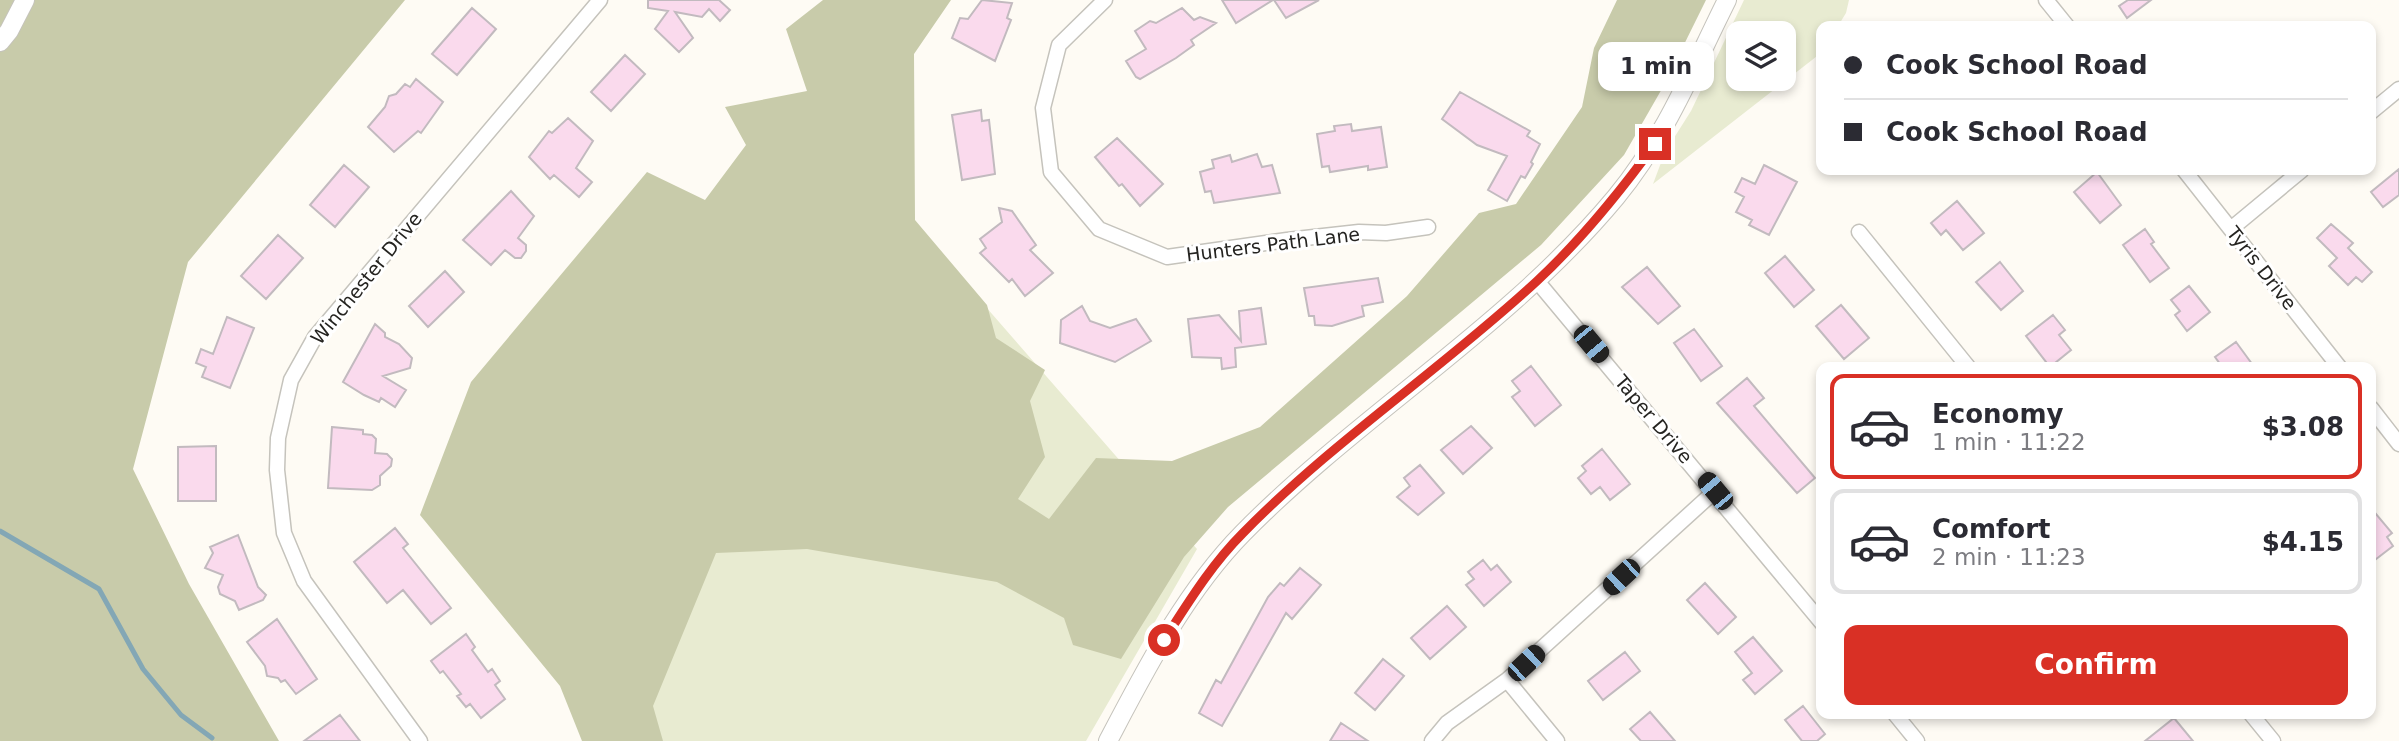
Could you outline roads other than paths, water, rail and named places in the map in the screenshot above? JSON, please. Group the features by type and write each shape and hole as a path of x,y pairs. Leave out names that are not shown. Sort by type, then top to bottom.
{"street":[{"path":"0,42 25,0"},
{"name":"Winchester Drive","path":"420,741 304,581 284,533 277,470 278,438 291,380 315,337 600,0"},
{"name":"Hunters Path Lane","path":"1105,0 1059,45 1043,108 1051,172 1099,229 1167,257 1287,240 1359,232 1386,233 1427,227"},
{"path":"1108,741 1151,661 1196,591 1242,534 1315,466 1537,281 1616,198 1655,144 1727,0"},
{"path":"2046,0 2063,21"},
{"path":"2376,108 2399,89"},
{"name":"Tyris Drive","path":"2188,175 2335,362"},
{"path":"2232,228 2296,175"},
{"path":"1859,232 1964,362"},
{"name":"Taper Drive","path":"1537,281 1715,491 1816,616"},
{"path":"2376,414 2399,444"},
{"path":"1432,741 1447,723 1507,680 1715,491"},
{"path":"1507,680 1557,741"},
{"path":"1899,719 1917,741"},
{"path":"2255,719 2273,741"}],"waterway":[{"path":"0,531 99,589 143,669 181,715 212,738"}]}
